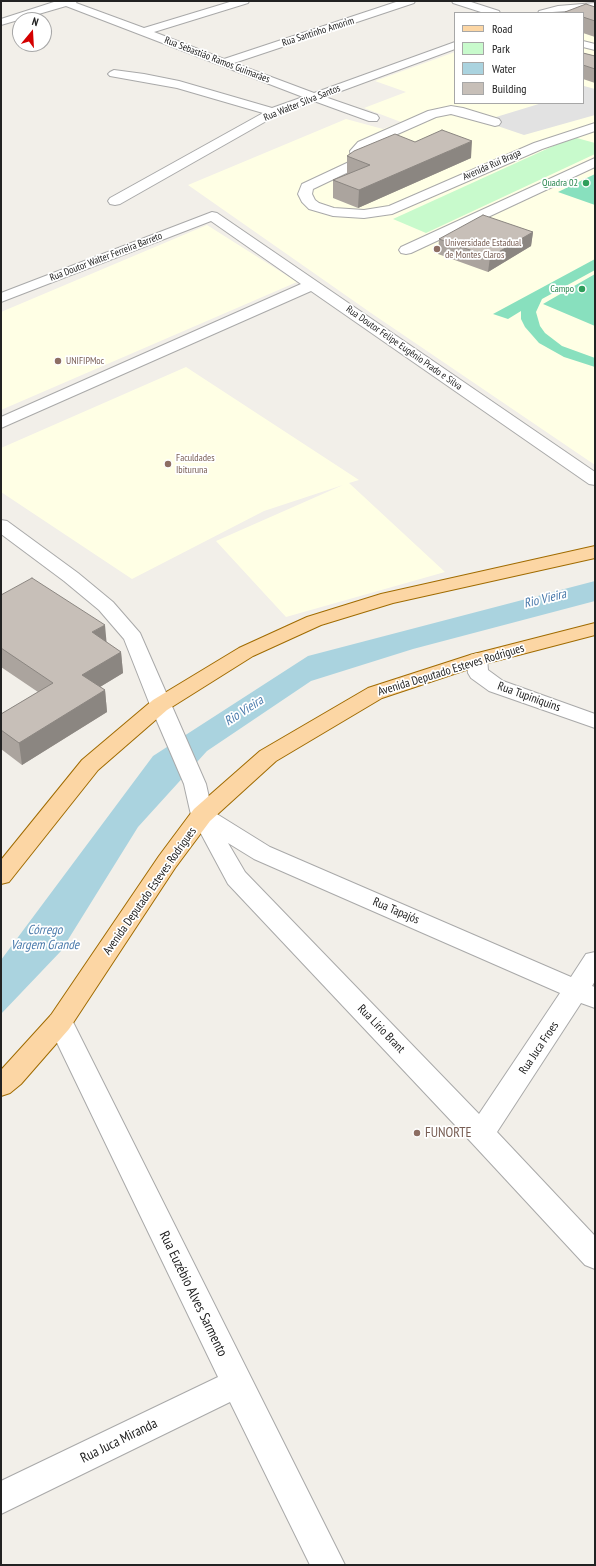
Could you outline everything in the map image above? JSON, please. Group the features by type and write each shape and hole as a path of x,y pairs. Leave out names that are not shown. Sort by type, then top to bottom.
{"main road":[{"path":"1,876 90,765 160,705 246,652 314,621 388,598 595,552"},
{"name":"Avenida Deputado Esteves Rodrigues","path":"1,1085 12,1076 60,1022 167,862 202,815 268,756 374,693 477,659 595,629"}],"street":[{"path":"144,32 244,1"},
{"name":"Rua Santinho Amorim","path":"225,62 410,1"},
{"path":"457,1 492,12"},
{"path":"1,22 66,2"},
{"name":"Rua Sebastião Ramos Guimarães","path":"66,2 314,97 373,118"},
{"path":"547,12 558,9 595,6"},
{"path":"584,44 595,47"},
{"name":"Rua Walter Silva Santos","path":"115,201 273,112 454,45"},
{"path":"114,74 179,85 273,112"},
{"name":"Avenida Rui Braga","path":"495,122 455,110 441,111 432,114 362,145 356,151 357,158 354,164 307,187 305,194 309,202 314,206 333,212 364,214 392,210 507,158 578,131 595,127"},
{"path":"578,131 595,135"},
{"path":"406,250 595,162"},
{"name":"Rua Doutor Felipe Eugênio Prado e Silva","path":"212,216 595,480"},
{"name":"Rua Doutor Walter Ferreira Barreto","path":"1,298 212,216"},
{"path":"1,423 312,285"},
{"name":"Rua Lírio Brant","path":"1,525 71,577 110,611 133,637 160,705 195,784 202,815 236,878 481,1134 595,1256"},
{"name":"Rua Tupiniquins","path":"477,659 478,673 496,686 595,721"},
{"name":"Rua Tapajós","path":"202,815 262,853 586,994"},
{"name":"Rua Juca Froes","path":"481,1134 586,994 595,961"},
{"name":"Rua Euzébio Alves Sarmento","path":"60,1022 328,1565"},
{"name":"Rua Juca Miranda","path":"1,1498 237,1383"}],"shaded area":[{"name":"Universidade Estadual de Montes Claros","path":"595,10 595,465 371,313 188,185 346,119 383,129 401,122 364,108 406,92 375,81 454,52 454,104 584,104 584,12 567,12"},
{"path":"584,86 595,89 595,115 524,135 483,121 539,104 584,104"},
{"name":"UNIFIPMoc","path":"207,225 297,282 1,410 1,312"},
{"name":"Faculdades Ibituruna","path":"186,367 359,480 349,483 445,572 286,617 216,541 343,485 264,511 132,579 1,492 1,448"}],"green space":[{"path":"573,137 595,143 595,154 426,233 393,219"},
{"name":"Quadra 02","path":"595,174 595,205 558,192"},
{"path":"595,259 595,270 542,299 536,312 540,326 545,333 562,346 595,358 595,367 564,357 539,343 525,327 521,319 521,311 508,319 493,314"},
{"name":"Campo","path":"595,274 595,326 543,304"}],"water":[{"name":"Córrego Vargem Grande","path":"595,581 595,601 413,649 311,681 207,751 138,827 61,951 1,1014 1,960 153,756 308,656"}],"building":[{"path":"586,4 595,7 595,21 584,17 584,12 565,12"},
{"path":"584,53 595,56 595,69 584,65"},
{"path":"442,130 472,141 359,190 333,180 370,165 347,156 354,151 395,134 415,142"},
{"path":"483,215 533,232 490,257 439,239"},
{"path":"32,578 105,625 92,632 121,652 82,675 105,690 19,743 1,730 1,714 53,683 1,648 1,595"}],"place":[{"name":"Quadra 02","path":"586,183"},
{"name":"Universidade Estadual de Montes Claros","path":"437,249"},
{"name":"Campo","path":"582,289"},
{"name":"UNIFIPMoc","path":"58,361"},
{"name":"Faculdades Ibituruna","path":"168,464"},
{"name":"FUNORTE","path":"417,1133"}],"water label":[{"name":"Rio Vieira","path":"545,599"},
{"name":"Rio Vieira","path":"244,711"}]}
